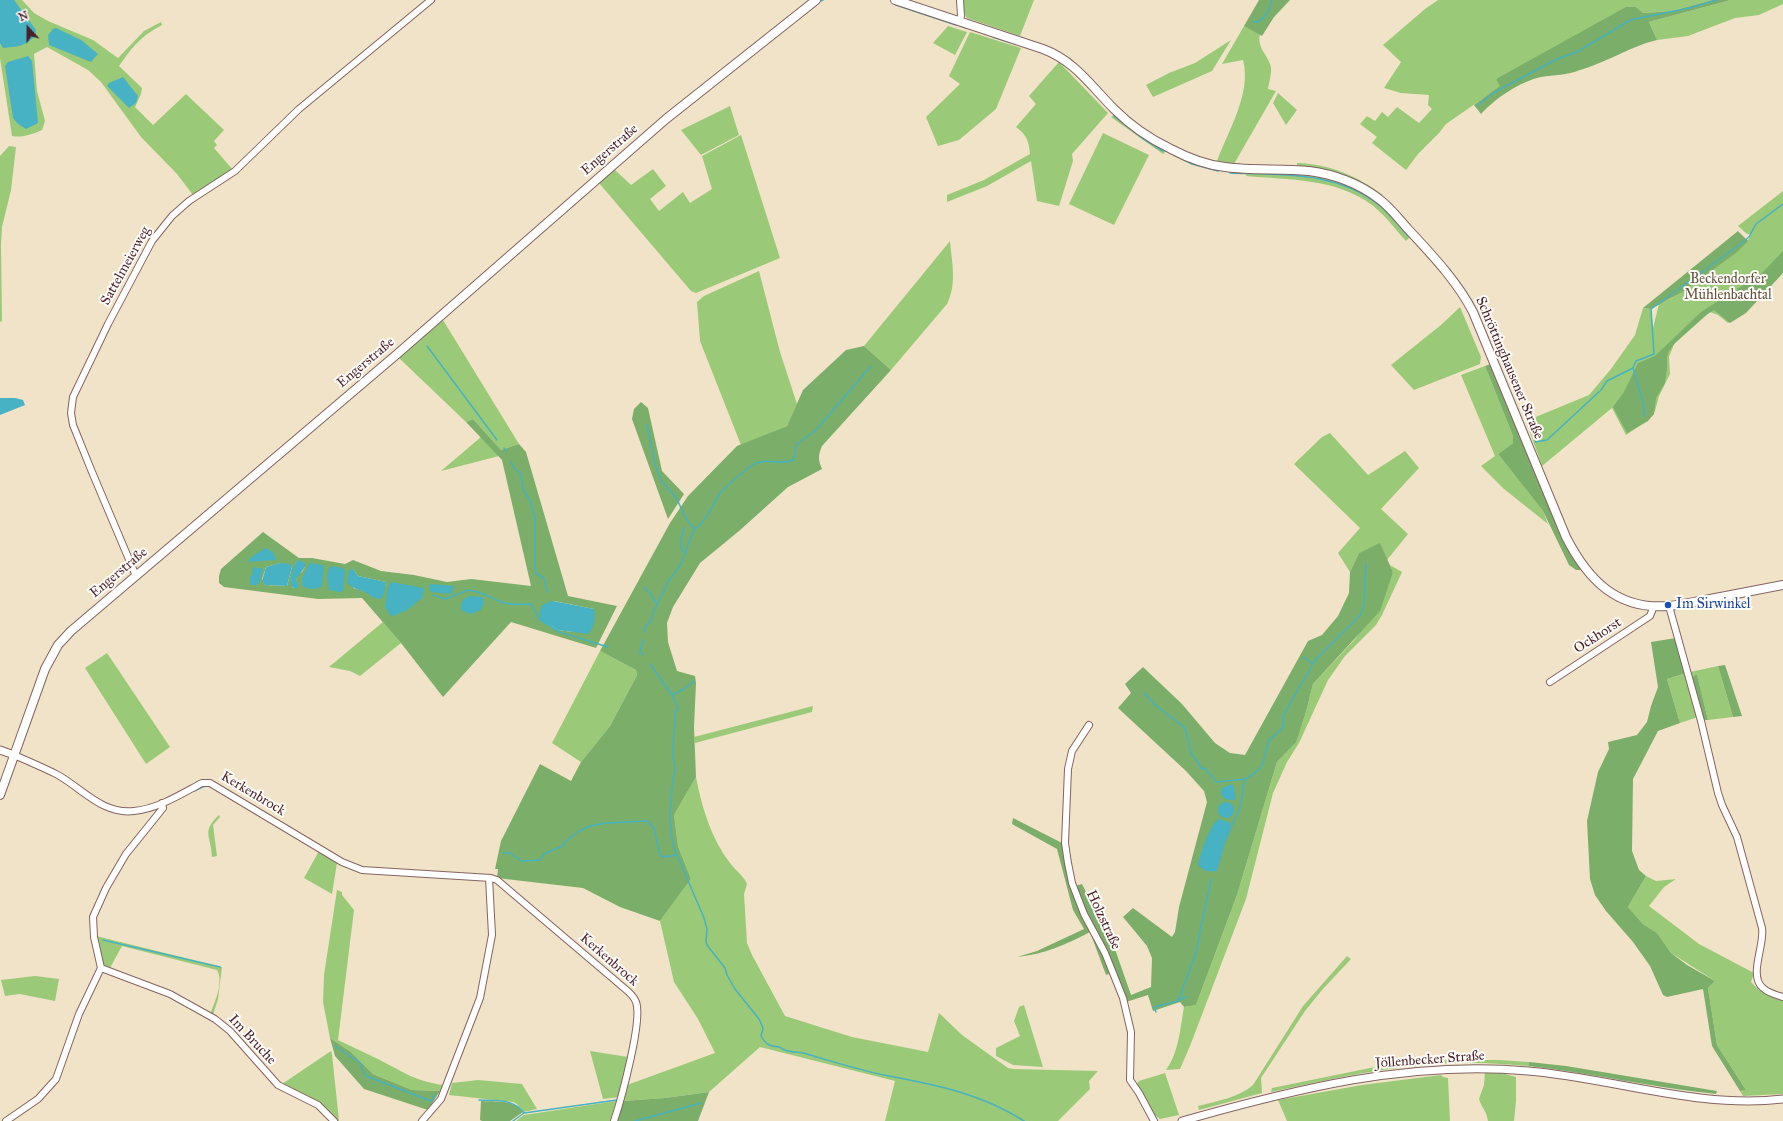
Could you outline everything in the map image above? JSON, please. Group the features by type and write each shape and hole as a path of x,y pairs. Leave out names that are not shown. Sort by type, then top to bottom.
{"main road":[{"name":"Engerstraße","path":"0,795 46,669 58,645 71,631 418,336 666,119 816,0"},
{"name":"Schröttinghausener Straße","path":"895,0 1044,49 1062,58 1072,64 1115,109 1134,125 1169,148 1192,159 1224,167 1316,173 1349,182 1378,198 1426,249 1464,295 1473,312 1566,537 1576,556 1587,572 1600,586 1613,594 1632,602 1654,606 1669,606 1783,585"}],"street":[{"name":"Sattelmeierweg","path":"136,576 89,465 71,413 71,402 75,392 108,324 152,241 172,216 195,197 235,171 300,109 431,0"},
{"path":"959,22 961,14 960,0"},
{"name":"Ockhorst","path":"1550,682 1650,616 1654,606"},
{"path":"1669,606 1701,721 1718,793 1737,837 1762,928 1763,939 1756,972 1757,981 1764,989 1783,997"},
{"name":"Holzstraße","path":"1089,725 1072,751 1068,769 1066,843 1068,863 1072,883 1084,914 1105,953 1123,998 1131,1032 1130,1080 1154,1121"},
{"path":"0,750 14,755"},
{"name":"Kerkenbrock","path":"14,755 57,774 94,802 116,810 134,811 162,803 202,784 213,784 342,862 362,870 489,878 497,880 633,996 637,1007 637,1016 624,1086 614,1121"},
{"path":"6,1121 38,1099 56,1079 78,1014 101,968 94,937 93,918 103,894 126,854 163,808 162,803"},
{"path":"422,1121 441,1099 480,998 492,935 489,878"},
{"name":"Im Bruche","path":"101,968 170,994 215,1019 230,1031 278,1085 318,1105 334,1121"},
{"name":"Jöllenbecker Straße","path":"1182,1121 1312,1087 1387,1075 1450,1069 1483,1068 1530,1071 1564,1075 1698,1098 1718,1100 1754,1101 1783,1099"}],"green space":[{"path":"0,0 22,0 34,13 48,21 93,40 118,58 144,31 161,22 162,25 138,42 119,66 142,88 135,107 153,125 186,94 224,130 214,141 217,145 214,148 233,170 193,195 177,174 141,137 101,82 88,70 47,47 34,54 37,91 45,121 42,130 24,136 12,136 0,58"},
{"path":"961,0 1034,0 1020,36 967,18 964,13"},
{"path":"1259,0 1290,0 1274,17 1262,36 1244,26"},
{"path":"1438,0 1712,0 1672,11 1643,13 1636,7 1496,79 1501,86 1446,124 1418,154 1406,170 1372,143 1377,137 1360,124 1367,116 1375,121 1382,112 1388,117 1397,107 1419,123 1432,109 1428,105 1429,95 1401,93 1384,88 1401,62 1383,45 1425,9"},
{"path":"1712,0 1731,0 1649,22 1657,40 1638,46 1575,72 1533,79 1508,91 1481,114 1474,105 1500,86 1496,79 1626,7 1636,7 1643,13 1672,11"},
{"path":"1731,0 1783,0 1783,4 1759,15 1735,18 1688,36 1657,40 1649,22"},
{"path":"948,26 967,32 955,55 933,43"},
{"path":"1244,26 1260,34 1259,39 1261,46 1271,67 1268,89 1276,91 1234,164 1217,161 1238,112 1242,99 1245,73 1243,60 1222,64"},
{"path":"970,32 1021,48 996,109 959,140 938,146 926,117 960,84 949,76"},
{"path":"1231,40 1212,71 1153,97 1146,85 1169,73 1195,63"},
{"path":"1059,62 1108,113 1072,154 1073,161 1059,206 1037,201 1031,161 987,186 947,202 947,195 984,180 1030,154 1029,145 1026,138 1016,127 1036,104 1029,96"},
{"path":"1278,93 1297,110 1286,125 1273,103"},
{"path":"730,106 739,135 701,155 681,130"},
{"path":"1115,114 1166,151 1163,154 1111,117"},
{"path":"1103,133 1149,155 1114,225 1069,204"},
{"path":"741,135 780,258 696,293 691,291 599,183 614,169 631,185 653,169 666,186 650,199 659,211 683,192 690,203 712,189 702,156"},
{"path":"9,146 16,147 11,190 2,227 2,321 0,322 0,156"},
{"path":"1297,163 1321,166 1343,172 1363,182 1383,195 1381,196 1297,166"},
{"path":"1247,172 1317,176 1349,186 1365,194 1385,208 1411,236 1406,241 1377,209 1358,196 1343,190 1312,182 1246,176"},
{"name":"Beckendorfer Mühlenbachtal","path":"1783,191 1783,271 1780,275 1732,321 1728,323 1718,315 1710,312 1674,344 1669,357 1670,374 1659,396 1655,411 1644,423 1626,435 1612,408 1542,466 1526,421 1589,395 1611,369 1635,335 1643,308 1651,309 1653,328 1659,304 1672,298 1749,239 1750,234 1747,234 1738,226"},
{"path":"1738,231 1748,241 1736,253 1682,292 1651,309 1643,308"},
{"path":"950,241 953,281 947,304 891,370 864,346"},
{"path":"1783,251 1783,273 1746,313 1730,323 1714,310 1706,315 1675,343 1669,351 1667,357 1665,383 1656,398 1654,414 1648,421 1627,433 1613,407 1624,392 1638,363 1655,356 1701,312 1762,273"},
{"path":"759,271 780,352 797,404 787,426 741,445 700,341 697,302 704,296"},
{"path":"1460,307 1481,357 1480,364 1414,390 1391,365 1441,325"},
{"path":"443,320 519,444 501,450 473,419 466,422 399,358"},
{"path":"864,346 891,370 822,446 819,458 822,469 788,487 739,531 700,563 673,607 667,623 668,642 677,671 695,676 696,683 694,727 696,777 674,815 678,846 691,879 660,921 620,907 583,888 497,878 498,869 495,869 501,841 540,764 571,781 581,762 610,726 637,675 636,670 600,651 670,523 688,496 737,446 787,426 803,390 846,350"},
{"path":"1491,364 1560,532 1572,557 1581,570 1576,570 1569,565 1543,511 1498,454 1513,443 1513,436 1485,366"},
{"path":"1485,366 1513,436 1513,443 1498,454 1543,511 1548,524 1504,489 1481,466 1495,456 1461,375"},
{"path":"641,402 648,408 662,471 684,494 668,519 632,419 634,409"},
{"path":"473,419 501,450 519,444 526,452 568,596 617,606 596,648 511,622 443,697 401,643 362,598 318,599 224,587 219,583 221,569 263,532 299,558 312,558 345,564 353,560 381,571 414,575 447,582 471,579 531,586 502,460 466,422","holes":["296,562 305,563 305,567 302,572 298,574 296,579 297,583 293,588 291,584","280,563 292,567 287,586 265,585 262,579 266,567","353,569 358,576 386,582 385,586 370,593 353,588","554,601 594,609 573,632 558,630 541,620"]},
{"path":"1330,433 1368,475 1405,451 1419,468 1381,509 1408,534 1387,560 1380,544 1359,553 1350,572 1338,553 1360,528 1294,464 1322,437"},
{"path":"481,437 499,456 441,471"},
{"path":"1380,543 1393,572 1380,611 1313,684 1296,742 1277,762 1237,895 1196,1005 1184,1007 1180,1002 1153,1011 1148,995 1126,1002 1115,972 1106,975 1090,932 1055,948 1037,954 1017,957 1037,951 1084,929 1073,910 1057,849 1012,824 1013,818 1062,843 1075,886 1082,884 1116,952 1131,995 1151,987 1152,958 1147,946 1123,917 1133,908 1172,937 1175,932 1179,907 1207,802 1204,791 1186,771 1118,708 1131,693 1125,684 1143,667 1182,704 1215,743 1230,753 1245,755 1308,641 1322,635 1338,616 1349,593 1350,572 1359,553"},
{"path":"1390,565 1402,572 1382,615 1376,625 1345,656 1328,680 1299,743 1287,762 1273,793 1246,899 1190,1046 1180,1069 1166,1070 1174,1056 1184,1007 1196,1005 1237,895 1277,762 1285,753 1302,724 1313,684 1356,638 1393,572"},
{"path":"383,622 401,643 360,676 350,671 329,667"},
{"path":"1676,638 1686,673 1667,679 1680,723 1658,731 1633,779 1632,851 1639,870 1646,876 1628,907 1643,924 1657,933 1671,953 1687,965 1715,981 1708,988 1717,1045 1746,1090 1740,1091 1712,1046 1703,989 1667,997 1663,995 1650,966 1633,942 1606,911 1595,895 1590,879 1587,821 1598,772 1609,749 1608,742 1637,735 1647,722 1658,687 1651,642"},
{"path":"600,651 636,670 637,675 610,726 581,762 552,743"},
{"path":"107,653 170,747 146,764 85,668"},
{"path":"1725,665 1742,716 1733,717 1718,666"},
{"path":"1718,666 1733,717 1708,720 1697,676 1692,677 1690,672"},
{"path":"1686,673 1698,717 1680,723 1667,679"},
{"path":"1697,675 1708,720 1703,720 1692,677"},
{"path":"813,706 812,712 695,743 694,737"},
{"path":"696,777 704,811 712,833 723,853 732,866 744,878 747,884 744,894 747,943 785,1016 852,1037 928,1052 939,1013 962,1035 1008,1068 1098,1071 1089,1081 1090,1089 1058,1121 885,1121 895,1081 760,1047 709,1092 665,1098 623,1101 627,1085 715,1053 698,1019 674,982 660,921 691,879 678,846 674,815"},
{"path":"219,815 220,817 213,825 217,856 212,857 208,834 210,826"},
{"path":"319,851 337,863 332,894 304,878"},
{"path":"1646,876 1656,881 1676,879 1664,887 1649,906 1699,944 1754,973 1751,982 1759,990 1783,999 1783,1094 1743,1096 1740,1091 1746,1090 1717,1045 1708,988 1715,981 1671,953 1657,933 1643,924 1628,907"},
{"path":"337,890 342,892 342,895 354,910 338,1040 410,1076 443,1085 440,1091 412,1090 373,1074 351,1052 330,1038 323,1002 324,975"},
{"path":"96,936 222,967 218,999 213,1015 210,1014 216,998 220,980 217,970 122,946 110,968 104,965"},
{"path":"1347,956 1351,959 1305,1011 1261,1078 1262,1093 1199,1110 1198,1106 1234,1096 1253,1085 1303,1006"},
{"path":"35,976 59,979 55,1001 20,994 5,996 1,980"},
{"path":"1024,1005 1043,1067 1013,1065 996,1056 996,1048 1020,1036 1014,1021 1019,1007"},
{"path":"330,1038 351,1052 373,1074 412,1090 440,1091 428,1110 364,1089 335,1056"},
{"path":"331,1051 339,1121 336,1121 319,1103 282,1084"},
{"path":"590,1051 628,1057 619,1097 603,1099"},
{"path":"1450,1060 1499,1060 1529,1062 1529,1066 1449,1063 1404,1067 1315,1082 1271,1092 1272,1088 1385,1065"},
{"path":"1529,1062 1566,1066 1717,1091 1716,1094 1669,1088 1576,1072 1529,1066"},
{"path":"1485,1072 1498,1072 1516,1077 1514,1121 1488,1121 1479,1099 1484,1085"},
{"path":"1165,1073 1179,1115 1160,1119 1155,1115 1137,1084 1139,1081"},
{"path":"1441,1075 1448,1078 1450,1121 1287,1121 1278,1100 1362,1085"},
{"path":"478,1080 522,1084 537,1109 523,1112 517,1104 513,1102 449,1095 452,1083"},
{"path":"709,1092 698,1121 617,1121 623,1101 665,1098"},
{"path":"481,1101 498,1101 509,1103 515,1105 523,1112 510,1121 482,1121 480,1120"},
{"path":"616,1101 610,1121 516,1121 524,1115"}],"water":[{"path":"0,0 14,0 36,30 35,36 28,42 3,48 0,43"},
{"path":"56,28 81,40 98,54 91,62 49,45 48,35 53,29"},
{"path":"28,56 32,61 38,123 26,129 18,124 13,118 5,66 8,62"},
{"path":"123,77 138,96 136,103 129,108 107,86 109,83"},
{"path":"0,398 15,398 23,400 25,405 0,415"},
{"path":"265,548 273,552 276,560 248,562 250,558"},
{"path":"298,560 305,563 305,567 296,579 299,586 296,589 291,586 291,579 293,569"},
{"path":"280,563 290,564 292,567 287,586 265,585 262,581 266,567"},
{"path":"310,563 322,565 324,567 322,586 312,589 302,585 302,578"},
{"path":"332,566 342,568 345,571 343,591 340,592 329,590 327,576 329,568"},
{"path":"253,567 263,569 259,583 256,585 250,585 250,576 252,575"},
{"path":"353,569 358,576 386,582 384,594 381,599 374,598 368,593 353,588 347,583 349,570"},
{"path":"391,582 424,588 422,598 407,610 393,616 390,615 385,607 387,591"},
{"path":"430,584 454,586 451,594 431,592 429,587"},
{"path":"469,596 482,597 484,602 481,610 470,614 461,610 462,602"},
{"path":"553,601 594,609 594,623 588,634 558,630 541,620 541,607 546,603"},
{"path":"1232,784 1236,799 1227,800 1221,794 1222,788"},
{"path":"1226,802 1232,804 1234,810 1232,816 1226,818 1220,816 1218,810 1220,804"},
{"path":"1219,819 1231,823 1217,871 1206,871 1198,865 1199,860 1212,826"}],"waterway":[{"path":"1253,22 1257,22 1266,15 1270,7 1271,0"},
{"path":"1478,105 1493,93 1557,59 1577,52 1630,20 1689,8 1717,0"},
{"path":"896,5 956,25"},
{"path":"960,26 966,28"},
{"path":"993,37 1015,44"},
{"path":"1114,116 1142,138 1163,151"},
{"path":"1174,155 1192,164 1218,171"},
{"path":"1230,173 1308,177 1327,180 1345,186 1363,194 1379,205 1391,216 1408,236"},
{"path":"1535,442 1547,440 1601,390 1607,381 1633,368 1636,361 1654,354 1651,309 1743,242 1749,237 1756,224 1783,204"},
{"path":"427,346 497,440"},
{"path":"694,529 699,526 706,517 721,492 751,466 756,463 766,461 787,462 793,460 798,443 815,431 871,366"},
{"path":"1633,368 1644,406 1644,416"},
{"path":"645,632 644,629 651,620 668,582 681,564 694,529 685,517 677,499 661,480 655,464 647,425"},
{"path":"511,462 515,469 520,473 524,492 530,500 535,518 535,573 544,578 547,592"},
{"path":"684,528 681,538 681,548 685,553"},
{"path":"1245,779 1251,776 1262,765 1269,741 1282,728 1284,721 1283,716 1315,660 1361,614 1364,604 1366,564"},
{"path":"644,588 650,593 656,603"},
{"path":"433,595 445,599 468,590 480,593 506,604 531,604 539,619 559,632 608,647"},
{"path":"643,640 640,652 643,655"},
{"path":"1303,657 1313,664"},
{"path":"650,664 672,695"},
{"path":"677,855 673,845 670,823 675,767 673,755 675,712 678,708 672,695 684,689 694,681"},
{"path":"1144,693 1155,705 1185,728 1191,753 1202,769 1205,768 1216,782 1245,779 1240,807 1226,839"},
{"path":"194,791 205,786"},
{"path":"503,853 510,853 521,861 540,860 544,854 562,846 579,831 590,826 606,823 647,821 654,828 660,855 664,857 677,855 704,918 707,929 707,945 725,968 727,975 735,989 759,1019 763,1028 761,1036 767,1043 784,1050 804,1053 869,1072 959,1092 992,1104 1024,1121"},
{"path":"1156,1012 1154,1007 1178,1001 1195,956 1211,879"},
{"path":"103,940 220,967"},
{"path":"1178,1000 1186,997"},
{"path":"335,1046 359,1062 366,1076 431,1101 435,1095"},
{"path":"479,1100 504,1101 515,1105 524,1113"},
{"path":"513,1121 524,1113 617,1100"},
{"path":"635,1121 701,1103"}],"place":[{"name":"Im Sirwinkel","path":"1668,605"}]}
